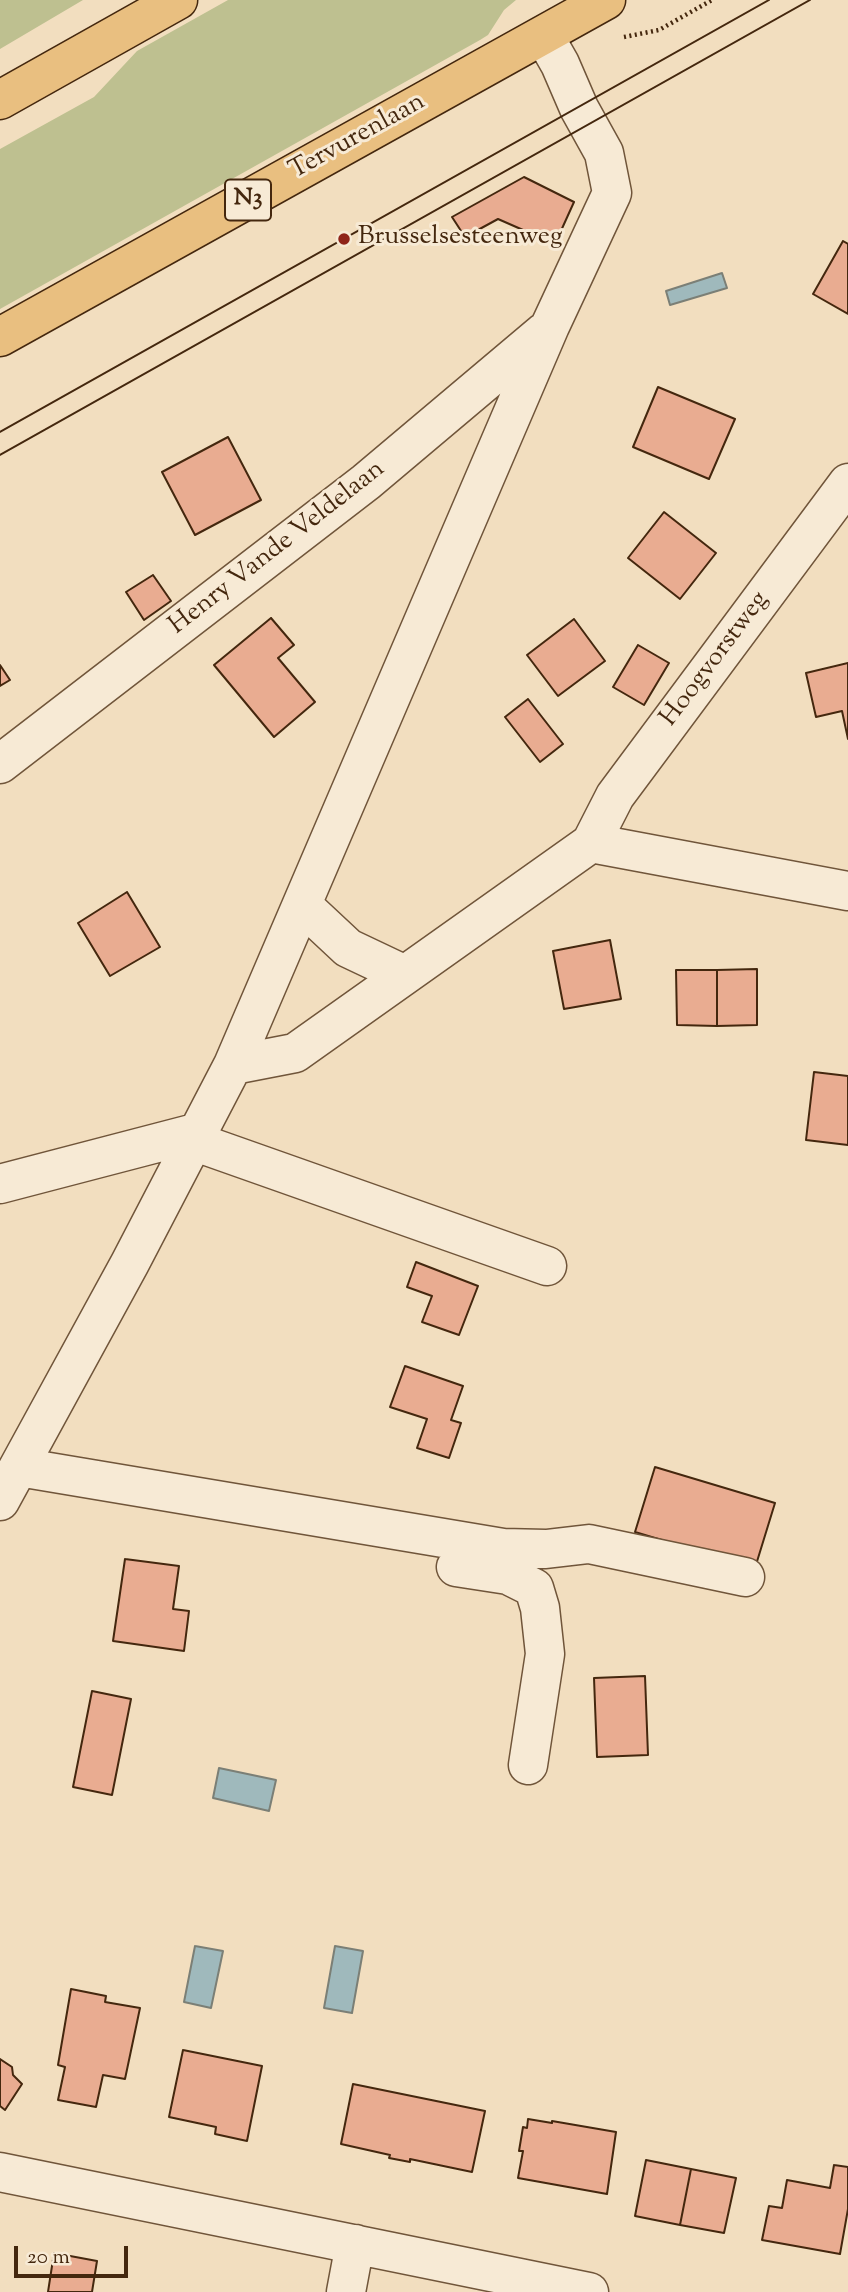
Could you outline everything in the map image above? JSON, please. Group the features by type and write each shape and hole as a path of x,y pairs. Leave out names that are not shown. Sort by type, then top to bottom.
{"main road":[{"path":"0,100 178,0"},
{"name":"Tervurenlaan","path":"0,337 606,0"}],"street":[{"path":"8,1487 130,1263 233,1065 551,326 612,193 604,153 544,36"},
{"name":"Henry Vande Veldelaan","path":"0,764 366,482 551,326"},
{"name":"Hoogvorstweg","path":"233,1065 295,1053 591,842 615,796 848,483"},
{"path":"591,842 848,891"},
{"path":"302,905 348,948 405,975"},
{"path":"0,1184 196,1136 547,1266"},
{"path":"8,1487 503,1549 546,1549 589,1544 745,1577"},
{"path":"8,1487 509,1575 534,1588 540,1608 545,1654 528,1765"},
{"path":"0,2172 589,2292"},
{"path":"346,2292 355,2244"}],"green space":[{"path":"0,0 83,0 0,49"},
{"path":"228,0 516,0 504,10 488,35 480,40 0,309 0,149 94,97 137,51"}],"water":[{"path":"722,273 727,288 670,305 666,291"},
{"path":"219,1768 276,1780 269,1811 213,1798"},
{"path":"195,1946 223,1951 211,2008 184,2002"},
{"path":"335,1946 363,1951 352,2013 324,2008"}],"building":[{"path":"524,177 574,202 555,244 498,219 465,237 452,217"},
{"path":"843,241 848,244 848,314 813,294"},
{"path":"658,387 735,419 709,479 633,447"},
{"path":"228,437 261,500 195,535 162,472"},
{"path":"664,512 716,553 680,599 628,558"},
{"path":"153,575 171,601 144,620 126,592"},
{"path":"271,618 294,645 278,658 315,702 274,737 214,665"},
{"path":"574,619 605,661 558,696 527,655"},
{"path":"638,645 669,663 644,705 613,687"},
{"path":"848,663 848,739 842,711 816,717 806,673"},
{"path":"0,665 10,680 0,686"},
{"path":"528,699 563,744 540,762 505,717"},
{"path":"127,892 160,947 110,976 78,923"},
{"path":"610,940 621,999 564,1009 553,951"},
{"path":"757,969 757,1025 717,1026 717,970"},
{"path":"676,970 717,970 717,1026 677,1025"},
{"path":"814,1072 848,1076 848,1145 806,1140"},
{"path":"416,1262 478,1286 459,1335 422,1322 432,1296 407,1287"},
{"path":"405,1366 463,1386 451,1420 461,1423 449,1458 417,1448 427,1419 390,1407"},
{"path":"655,1467 775,1503 755,1568 635,1532"},
{"path":"125,1559 179,1566 173,1609 189,1611 184,1651 113,1641"},
{"path":"645,1676 648,1755 597,1757 594,1678"},
{"path":"92,1691 131,1699 112,1795 73,1787"},
{"path":"71,1989 106,1996 105,2002 140,2008 125,2079 103,2075 96,2107 58,2100 65,2067 58,2065"},
{"path":"183,2050 262,2066 247,2141 215,2134 216,2127 169,2117"},
{"path":"0,2059 12,2067 13,2075 22,2084 5,2110 0,2106"},
{"path":"353,2084 485,2111 472,2172 410,2159 410,2162 389,2158 390,2155 341,2144"},
{"path":"528,2119 616,2132 607,2194 518,2178 523,2151 519,2151 523,2127 527,2128"},
{"path":"646,2160 691,2169 680,2225 635,2216"},
{"path":"834,2165 848,2167 848,2209 840,2254 762,2240 769,2206 782,2208 787,2180 830,2188"},
{"path":"691,2169 736,2178 724,2233 680,2225"},
{"path":"54,2253 97,2261 92,2292 48,2292"}],"tram line":[{"path":"0,432 769,0"},
{"path":"0,455 810,0"}],"place":[{"name":"Brusselsesteenweg","path":"344,239"}]}
